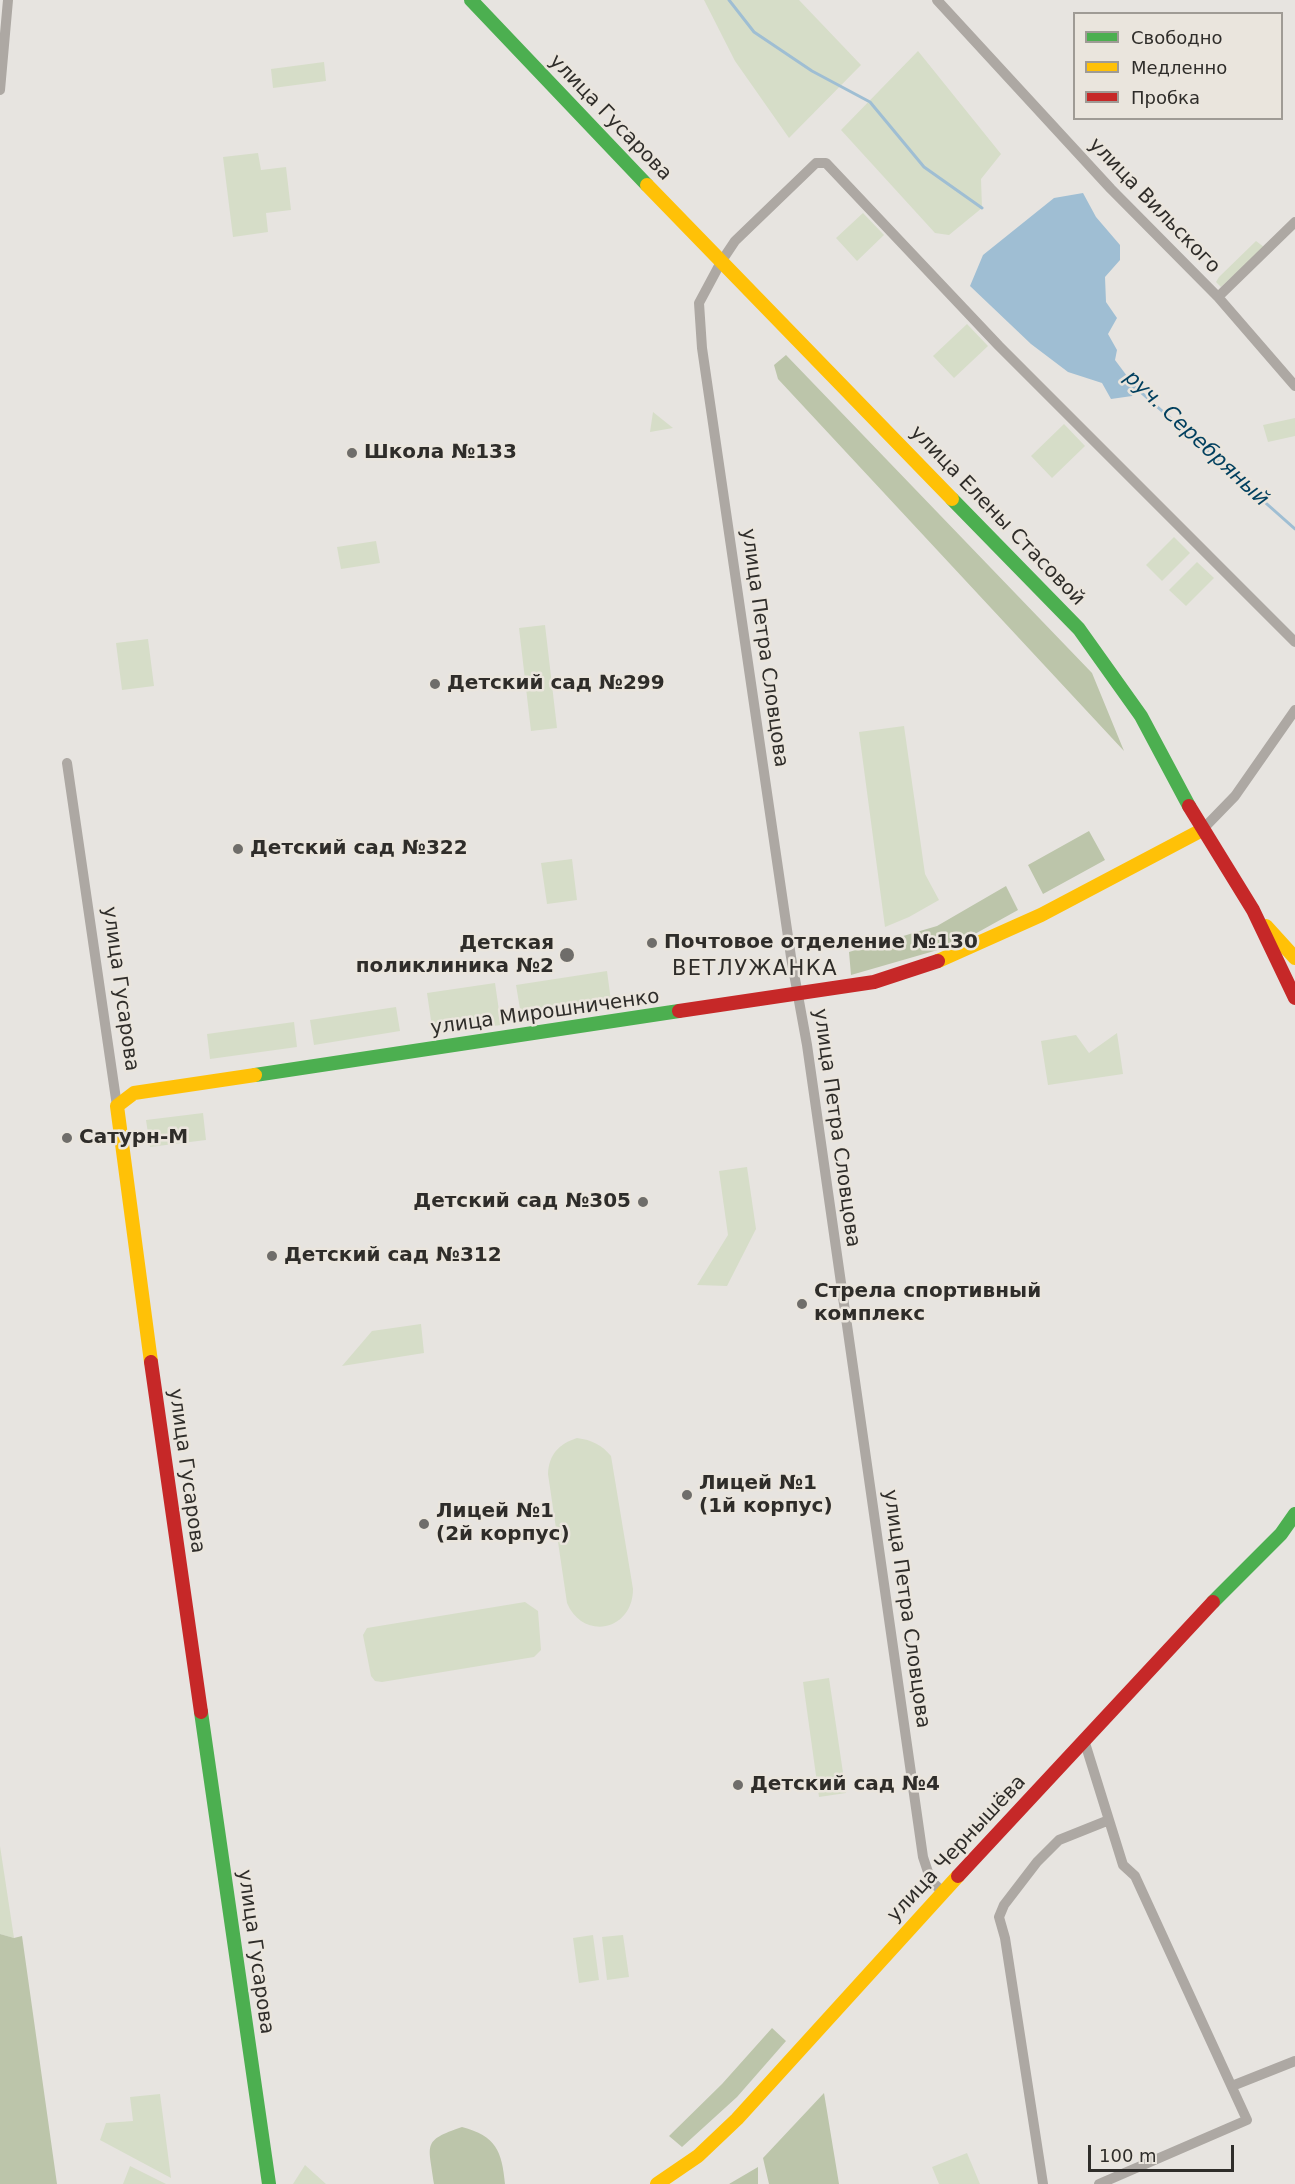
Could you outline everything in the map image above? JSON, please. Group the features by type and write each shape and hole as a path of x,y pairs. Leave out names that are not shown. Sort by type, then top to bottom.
{"street":[{"path":"0,90 8,0"},
{"name":"улица Гусарова","path":"471,0 721,262"},
{"name":"улица Вильского","path":"937,0 1111,189 1218,297 1295,386"},
{"name":"улица Петра Словцова","path":"943,1893 931,1881 923,1857 799,994 787,934 702,348 699,303 735,241 816,163 826,163 999,346 1295,642"},
{"path":"1218,297 1295,222"},
{"name":"улица Елены Стасовой","path":"721,262 1079,629 1141,716 1202,830 1253,910 1294,994"},
{"path":"1202,830 1235,796 1295,710"},
{"name":"улица Гусарова","path":"67,763 269,2184"},
{"name":"улица Мирошниченко","path":"117,1106 134,1093 874,982 919,970 981,946 1202,830"},
{"name":"улица Елены Стасовой","path":"1253,910 1295,958"},
{"name":"улица Чернышёва","path":"657,2184 698,2156 737,2119 943,1893 1230,1584 1281,1533 1295,1514"},
{"name":"улица Чернышёва","path":"1281,1533 1295,1523"},
{"path":"1084,1743 1123,1864 1135,1876 1247,2120 1099,2184"},
{"path":"1043,2184 1005,1938 999,1917 1010,1897 1059,1840 1109,1820"},
{"path":"1232,2086 1295,2061"}],"green space":[{"path":"704,0 799,0 861,65 789,138 735,61"},
{"path":"918,51 1001,154 981,179 982,208 949,235 935,233 841,130"},
{"path":"324,62 326,81 273,88 271,69"},
{"path":"258,153 261,170 286,167 291,210 266,213 268,232 233,237 223,157"},
{"path":"863,213 884,235 857,261 836,238"},
{"path":"1256,241 1264,247 1221,287 1216,282 1219,277"},
{"path":"967,324 988,346 954,378 933,356"},
{"path":"786,355 1092,673 1124,751 778,379 774,365"},
{"path":"653,412 673,428 650,432"},
{"path":"1295,418 1295,436 1268,442 1263,425"},
{"path":"1064,424 1085,446 1052,478 1031,456"},
{"path":"1174,537 1190,553 1162,581 1146,565"},
{"path":"376,541 380,563 341,569 337,547"},
{"path":"1197,562 1214,578 1186,606 1169,590"},
{"path":"545,625 557,728 531,731 519,628"},
{"path":"148,639 154,686 122,690 116,643"},
{"path":"904,726 925,874 939,900 885,927 859,732"},
{"path":"1089,831 1105,860 1043,894 1028,865"},
{"path":"572,859 577,900 547,904 541,863"},
{"path":"1006,886 1018,910 955,945 851,975 849,952 937,926"},
{"path":"607,971 611,1001 521,1015 516,985"},
{"path":"495,983 501,1025 433,1034 427,993"},
{"path":"396,1007 400,1031 314,1045 310,1020"},
{"path":"294,1022 297,1047 210,1059 207,1034"},
{"path":"1117,1033 1123,1074 1048,1085 1041,1041 1076,1035 1089,1053"},
{"path":"203,1113 206,1140 150,1147 146,1120"},
{"path":"747,1167 756,1229 727,1286 697,1285 728,1235 719,1171"},
{"path":"421,1324 424,1353 342,1366 372,1331"},
{"path":"577,1438 596,1444 611,1456 633,1589 631,1603 625,1614 616,1622 606,1626 584,1623 574,1615 567,1603 548,1474 550,1461 556,1451 565,1443"},
{"path":"525,1602 538,1611 541,1650 534,1657 382,1682 375,1681 371,1676 363,1635 367,1628"},
{"path":"829,1678 846,1793 819,1797 803,1682"},
{"path":"0,1846 14,1938 0,1934"},
{"path":"0,1934 14,1938 22,1936 57,2184 0,2184"},
{"path":"593,1935 599,1980 579,1983 573,1938"},
{"path":"623,1935 629,1977 607,1980 602,1937"},
{"path":"772,2028 786,2041 737,2097 682,2147 669,2136 722,2084"},
{"path":"824,2093 839,2184 769,2184 763,2158"},
{"path":"160,2094 171,2178 100,2140 106,2123 133,2121 130,2097"},
{"path":"462,2127 483,2135 495,2146 502,2162 505,2184 434,2184 430,2160 431,2146 440,2136"},
{"path":"967,2153 980,2184 939,2184 932,2167"},
{"path":"305,2165 326,2184 293,2184"},
{"path":"130,2166 166,2184 123,2184"},
{"path":"758,2167 758,2184 729,2184"}],"water":[{"path":"1083,193 1096,217 1120,245 1120,260 1105,277 1106,302 1117,318 1108,334 1117,350 1115,360 1136,388 1132,396 1111,399 1102,383 1068,372 1031,344 970,286 983,255 1054,198"}],"waterway":[{"name":"руч. Серебряный","path":"729,0 754,32 812,71 870,102 924,167 982,208"},
{"name":"руч. Серебряный","path":"1135,387 1295,529"}],"traffic: fast":[{"path":"471,0 647,185"},
{"path":"952,499 1079,629 1141,716 1189,806"},
{"path":"255,1075 679,1011"},
{"path":"1213,1602 1281,1534 1295,1514"},
{"path":"201,1712 269,2184"}],"traffic: slow":[{"path":"647,185 952,499"},
{"path":"938,961 1041,915 1202,830"},
{"path":"1266,926 1295,958"},
{"path":"151,1362 117,1106 134,1093 255,1075"},
{"path":"657,2184 698,2156 737,2119 958,1876"}],"traffic: jam":[{"path":"1189,806 1253,910 1295,998"},
{"path":"679,1011 874,982 938,961"},
{"path":"151,1362 201,1712"},
{"path":"958,1876 1213,1602"}],"place":[{"name":"Школа №133","path":"352,453"},
{"name":"Детский сад №299","path":"435,684"},
{"name":"Детский сад №322","path":"238,849"},
{"name":"Почтовое отделение №130","path":"652,943"},
{"name":"Детская поликлиника №2","path":"567,955"},
{"name":"Сатурн-М","path":"67,1138"},
{"name":"Детский сад №305","path":"643,1202"},
{"name":"Детский сад №312","path":"272,1256"},
{"name":"Стрела спортивный комплекс","path":"802,1304"},
{"name":"Лицей №1 (1й корпус)","path":"687,1495"},
{"name":"Лицей №1 (2й корпус)","path":"424,1524"},
{"name":"Детский сад №4","path":"738,1785"}],"district":[{"name":"ВЕТЛУЖАНКА","path":"755,970"}]}
